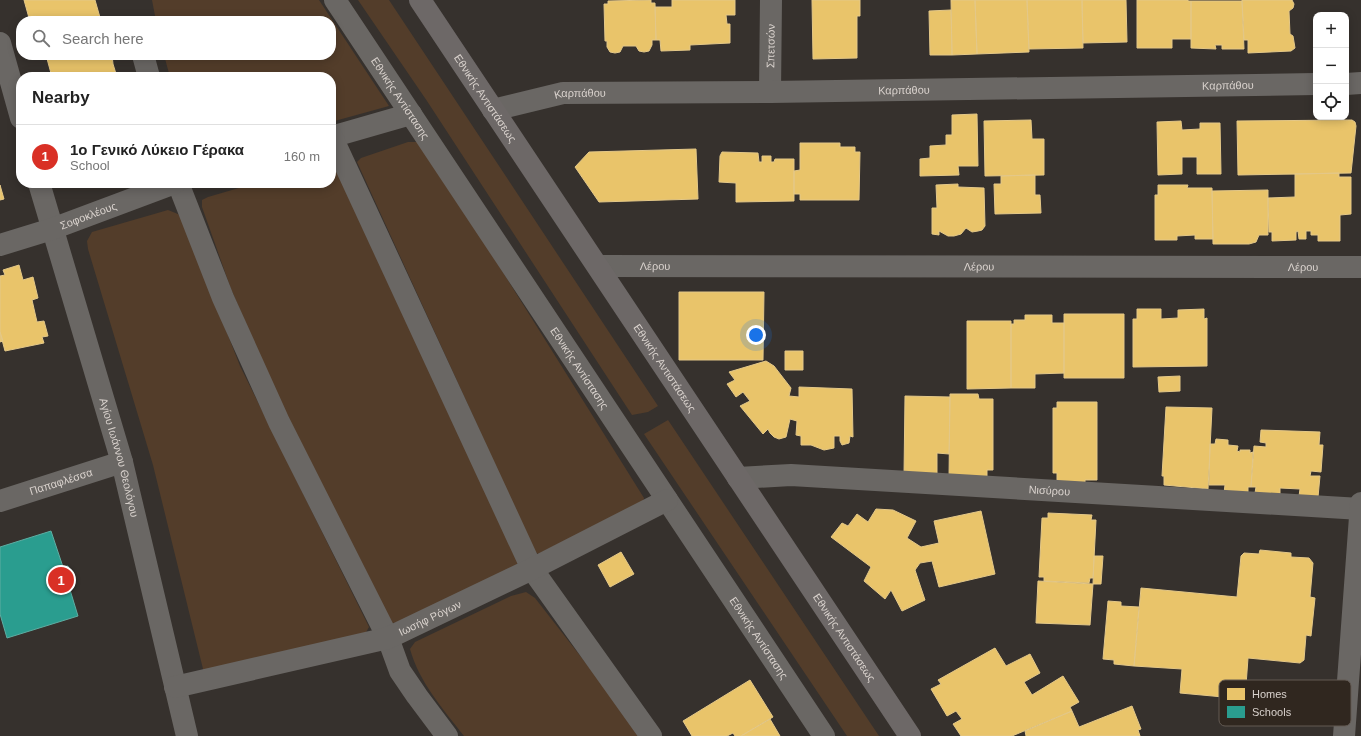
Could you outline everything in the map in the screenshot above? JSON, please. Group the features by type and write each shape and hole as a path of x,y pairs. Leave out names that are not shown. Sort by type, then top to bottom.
{"street":[{"name":"Εθνικής Αντίστασης","path":"335,0 824,736"},
{"name":"Εθνικής Αντιστάσεως","path":"420,0 910,736"},
{"name":"Σπετσών","path":"770,92 771,0"},
{"path":"0,43 16,100"},
{"path":"144,60 148,72"},
{"path":"1349,84 1361,83"},
{"name":"Καρπάθου","path":"493,110 563,93 770,92 1313,84"},
{"path":"336,136 411,114"},
{"path":"336,146 532,569 651,736"},
{"name":"Αγίου Ιωάννου Θεολόγου","path":"40,188 122,462 187,736"},
{"name":"Σοφοκλέους","path":"0,245 52,229 163,188"},
{"path":"179,188 223,298 279,422 388,638 400,670 417,696 447,736"},
{"name":"Λέρου","path":"598,266 1361,267"},
{"name":"Παπαφλέσσα","path":"0,501 122,462"},
{"name":"Νισύρου","path":"738,478 791,475 1361,507"},
{"name":"Ιωσήφ Ρόγων","path":"174,686 388,638 532,569 667,500"},
{"path":"1351,710 1361,507"}],"shaded area":[{"path":"152,0 319,0 330,16 155,16"},
{"path":"358,0 389,0 658,406 648,412 632,415 427,101"},
{"path":"336,26 389,106 336,121 336,72 169,72 165,60 336,60"},
{"path":"408,142 417,142 494,258 644,498 642,504 538,554 532,549 357,162 361,158"},
{"path":"336,170 518,563 514,569 402,622 392,623 299,446 231,289 202,207 202,200 239,188 336,188"},
{"path":"168,210 178,214 184,223 240,366 369,627 365,634 204,673 153,465 88,249 87,241 92,232"},
{"path":"668,420 879,736 847,736 644,434"},
{"path":"526,592 535,598 592,671 639,736 464,736 448,716 432,695 419,673 410,649 415,642 511,596"}],"building: Homes":[{"path":"24,0 95,0 100,16 36,16 28,16"},
{"path":"651,0 651,3 655,3 656,40 652,40 652,45 649,51 639,51 636,46 623,46 620,52 610,52 607,47 607,41 605,41 604,4 608,4 608,1"},
{"path":"672,0 735,0 735,15 726,15 727,24 730,24 730,43 690,45 690,50 661,51 660,40 656,40 655,7 672,7"},
{"path":"812,0 860,0 860,16 857,16 857,58 813,59"},
{"path":"951,0 975,0 977,54 952,55"},
{"path":"975,0 1027,0 1029,52 977,54"},
{"path":"1027,0 1082,0 1083,48 1029,49"},
{"path":"1082,0 1126,0 1127,42 1083,43"},
{"path":"1137,0 1191,1 1191,39 1172,39 1172,48 1137,48"},
{"path":"1242,0 1292,0 1294,4 1293,8 1289,11 1290,34 1293,36 1295,48 1291,51 1248,53 1248,40 1244,40"},
{"path":"1191,1 1242,1 1244,49 1222,49 1222,45 1215,45 1216,49 1191,48"},
{"path":"951,10 952,55 930,55 929,11"},
{"path":"47,60 113,60 115,72 51,72"},
{"path":"977,114 978,166 958,166 959,175 920,176 920,159 930,158 930,146 946,145 946,135 952,135 952,115"},
{"path":"1031,120 1032,139 1044,139 1044,175 985,176 984,121"},
{"path":"1352,120 1355,122 1356,126 1351,173 1238,175 1237,121"},
{"path":"1181,121 1182,130 1200,129 1200,123 1220,123 1221,174 1197,174 1197,157 1182,157 1182,174 1158,175 1157,122"},
{"path":"800,143 840,143 840,147 855,147 855,152 860,152 859,200 800,200 800,194 794,194 794,171 800,170"},
{"path":"696,149 698,199 599,202 575,167 589,152"},
{"path":"722,152 758,153 759,162 762,162 762,156 771,156 771,162 774,162 775,159 794,159 794,201 736,202 736,183 719,182 720,156"},
{"path":"1339,173 1339,177 1351,177 1351,214 1340,215 1340,241 1318,241 1318,235 1311,235 1311,231 1306,231 1306,239 1299,239 1298,231 1296,232 1296,240 1272,241 1272,232 1269,232 1268,198 1295,197 1295,174"},
{"path":"1035,175 1035,195 1040,195 1041,213 995,214 994,184 1001,184 1001,176"},
{"path":"958,184 958,187 984,188 985,226 982,230 972,232 966,228 961,234 954,236 948,236 939,231 939,235 932,234 932,208 937,208 936,185"},
{"path":"0,185 4,199 0,200"},
{"path":"1158,185 1188,185 1187,188 1212,188 1213,239 1195,239 1195,235 1177,236 1177,240 1155,240 1155,195 1158,195"},
{"path":"1268,190 1268,235 1259,235 1256,242 1249,244 1213,244 1212,191"},
{"path":"19,265 23,280 33,277 38,298 32,300 37,322 44,321 48,336 42,337 44,343 5,351 0,332 0,276 5,275 3,270"},
{"path":"679,292 764,292 763,360 679,360"},
{"path":"1137,309 1161,309 1161,319 1178,318 1178,310 1204,309 1204,319 1207,318 1207,366 1133,367 1133,319 1137,319"},
{"path":"1064,314 1124,314 1124,378 1064,378"},
{"path":"1025,315 1052,315 1052,323 1064,323 1064,373 1035,374 1035,388 1011,388 1011,324 1014,324 1014,320 1025,320"},
{"path":"967,321 1011,321 1011,388 967,389"},
{"path":"0,332 3,341 0,342"},
{"path":"785,351 803,351 803,370 785,370"},
{"path":"766,361 774,366 791,388 789,396 799,397 799,387 852,389 853,437 850,436 849,443 842,445 840,436 834,436 834,448 824,450 811,445 801,445 801,436 796,435 797,421 790,419 786,437 779,439 774,437 768,429 763,434 740,406 750,401 743,392 736,397 727,384 735,380 729,372"},
{"path":"1180,376 1180,391 1159,392 1158,377"},
{"path":"950,394 978,394 979,399 993,399 993,470 987,470 987,478 949,478"},
{"path":"905,396 950,397 949,454 937,453 937,475 904,475"},
{"path":"1057,402 1097,402 1097,480 1085,480 1085,484 1057,484 1057,473 1053,473 1053,408 1057,408"},
{"path":"1166,407 1212,408 1208,489 1164,485 1164,476 1162,476"},
{"path":"1261,430 1320,432 1319,445 1323,445 1321,472 1311,471 1310,476 1320,476 1318,497 1299,496 1300,489 1280,488 1280,495 1255,493 1256,487 1251,487 1254,446 1266,447 1266,443 1260,442"},
{"path":"1216,439 1228,440 1228,445 1238,446 1237,451 1240,452 1240,450 1250,450 1250,453 1253,452 1251,487 1248,487 1248,494 1224,493 1225,485 1209,485 1210,444 1215,444"},
{"path":"876,509 893,510 916,521 907,538 921,547 939,543 934,521 981,511 995,574 939,587 932,561 920,563 915,570 925,600 902,611 891,590 885,599 864,581 871,567 831,537 842,523 848,526 857,514 868,522"},
{"path":"1048,513 1092,515 1091,520 1096,520 1093,578 1090,578 1089,583 1044,581 1044,577 1039,577 1042,518 1048,518"},
{"path":"1260,550 1291,553 1291,557 1309,558 1313,563 1310,597 1315,598 1311,636 1306,635 1304,660 1300,663 1248,658 1246,680 1219,680 1219,697 1180,693 1182,669 1134,666 1141,588 1237,597 1241,556 1244,553 1259,554"},
{"path":"621,552 634,574 610,587 598,565"},
{"path":"1094,556 1103,556 1101,584 1093,584"},
{"path":"1038,581 1093,584 1090,625 1036,623"},
{"path":"1108,601 1121,602 1121,606 1139,607 1134,666 1114,664 1114,660 1103,659"},
{"path":"995,648 1006,666 1030,654 1040,673 1024,682 1032,695 1063,676 1079,702 1070,707 1072,711 1012,736 961,736 953,724 962,719 956,711 947,716 931,689 941,684 938,680"},
{"path":"750,680 773,717 741,736 735,736 733,733 727,736 692,736 683,721"},
{"path":"1132,706 1141,729 1138,730 1140,736 1026,736 1025,731 1072,711 1079,727"},
{"path":"770,719 780,736 741,736"}],"building: Schools":[{"path":"51,531 63,567 68,566 72,579 67,580 78,616 7,638 0,614 0,547"}],"place":[{"name":"1ο Γενικό Λύκειο Γέρακα","path":"61,580"}]}
